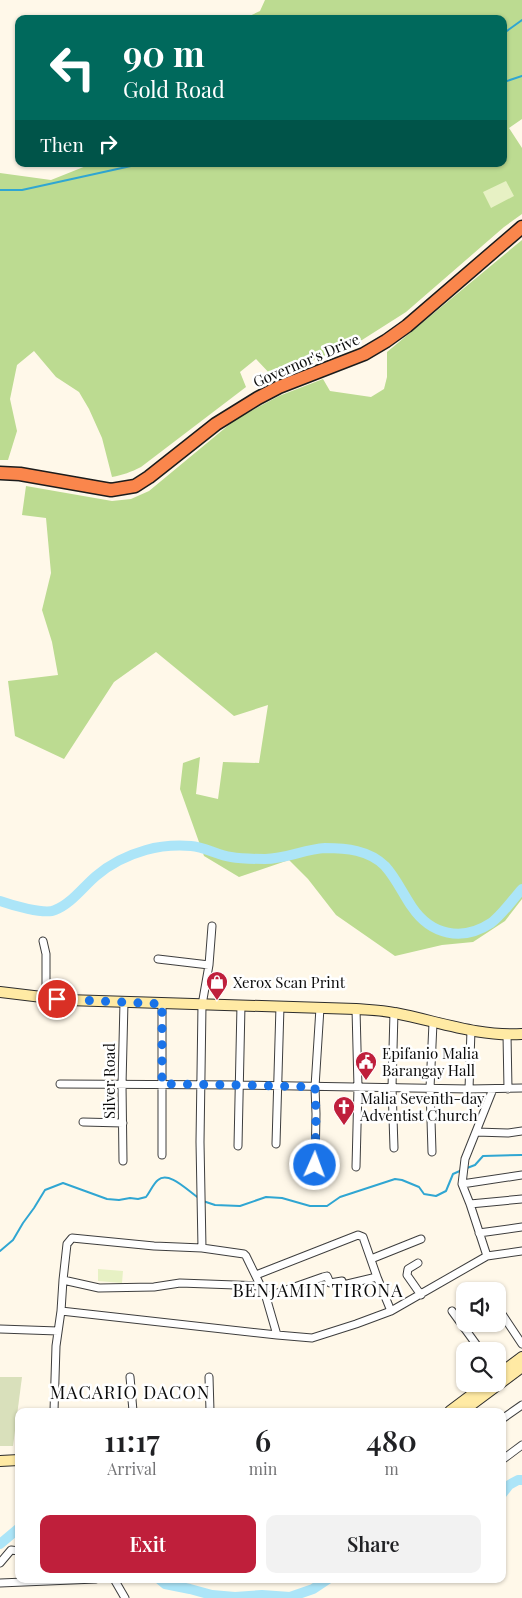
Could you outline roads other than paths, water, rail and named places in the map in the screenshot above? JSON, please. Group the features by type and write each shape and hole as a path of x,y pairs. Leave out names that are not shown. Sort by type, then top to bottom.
{"highway":[{"name":"Governor's Drive","path":"0,473 20,474 111,490 135,486 150,477 216,424 258,398 278,387 364,354 386,341 407,326 522,227"}],"street":[{"path":"202,1248 200,1085 202,1005 209,964 212,926"},
{"path":"43,941 46,954 46,998"},
{"path":"158,959 209,964"},
{"path":"0,992 67,1000 280,1006 394,1012 433,1023 471,1030 522,1034"},
{"name":"Silver Road","path":"123,1160 124,1002"},
{"path":"162,1004 162,1155"},
{"path":"238,1146 241,1005"},
{"path":"276,1144 280,1006"},
{"path":"315,1165 315,1087 320,1008"},
{"path":"356,1009 358,1087 356,1168"},
{"path":"394,1012 392,1088 394,1148"},
{"path":"432,1152 430,1088 433,1023"},
{"path":"469,1089 471,1030"},
{"path":"507,1034 508,1088"},
{"path":"60,1084 522,1088"},
{"path":"487,1256 462,1184 464,1159 493,1089"},
{"path":"83,1122 123,1123"},
{"path":"476,1132 508,1133 522,1131"},
{"path":"462,1184 522,1175"},
{"path":"470,1204 522,1198"},
{"path":"479,1233 522,1227"},
{"path":"256,1275 358,1235 362,1237 391,1311"},
{"path":"54,1408 63,1280 67,1244 72,1238 154,1246 202,1248 244,1254 266,1297 278,1335"},
{"path":"371,1259 421,1239"},
{"path":"61,1311 312,1338 391,1311 487,1256 522,1251"},
{"path":"418,1263 407,1272 407,1275 420,1295"},
{"path":"266,1297 327,1276 330,1283 342,1281 344,1285 377,1277"},
{"path":"63,1280 99,1288 180,1283 260,1286"},
{"path":"452,1311 474,1342"},
{"path":"506,1320 522,1344"},
{"path":"0,1329 58,1331"},
{"path":"506,1371 522,1357"},
{"path":"506,1374 522,1367"},
{"path":"130,1377 133,1408"},
{"path":"209,1377 210,1408"},
{"path":"454,1408 475,1392"},
{"path":"466,1408 483,1392"},
{"path":"506,1416 522,1405"},
{"path":"506,1457 522,1445"},
{"path":"0,1454 15,1454"},
{"path":"0,1461 15,1460"},
{"path":"0,1563 11,1550 15,1550"},
{"path":"0,1583 15,1582"},
{"path":"116,1583 125,1598"}],"waterway":[{"path":"507,31 522,20"},
{"path":"507,81 522,76"},
{"path":"0,190 22,190 126,167"},
{"path":"0,901 36,910 55,910 72,900 91,880 120,860 146,850 174,846 196,847 226,856 248,859 273,859 325,848 349,849 365,853 385,866 420,917 428,924 448,933 469,932 491,923 522,889"},
{"path":"467,1168 475,1165 483,1156 522,1155"},
{"path":"203,1201 215,1205 240,1206 266,1197 282,1198 310,1206 327,1206 340,1197 395,1179 419,1187 424,1194 436,1196 446,1191 453,1174 462,1170"},
{"path":"0,1251 13,1240 45,1190 63,1183 107,1199 119,1200 146,1197 158,1180 168,1178 179,1183 199,1198"},
{"path":"506,1489 518,1480 522,1480"},
{"path":"0,1544 15,1531"},
{"path":"164,1583 212,1595 235,1597 262,1595 290,1597 313,1589 322,1583"}],"place":[{"name":"Xerox Scan Print","path":"217,1001"},
{"name":"Epifanio Malia Barangay Hall","path":"366,1081"},
{"name":"Malia Seventh-day Adventist Church","path":"344,1126"}],"district":[{"name":"BENJAMIN TIRONA","path":"318,1290"},
{"name":"MACARIO DACON","path":"130,1392"}]}
